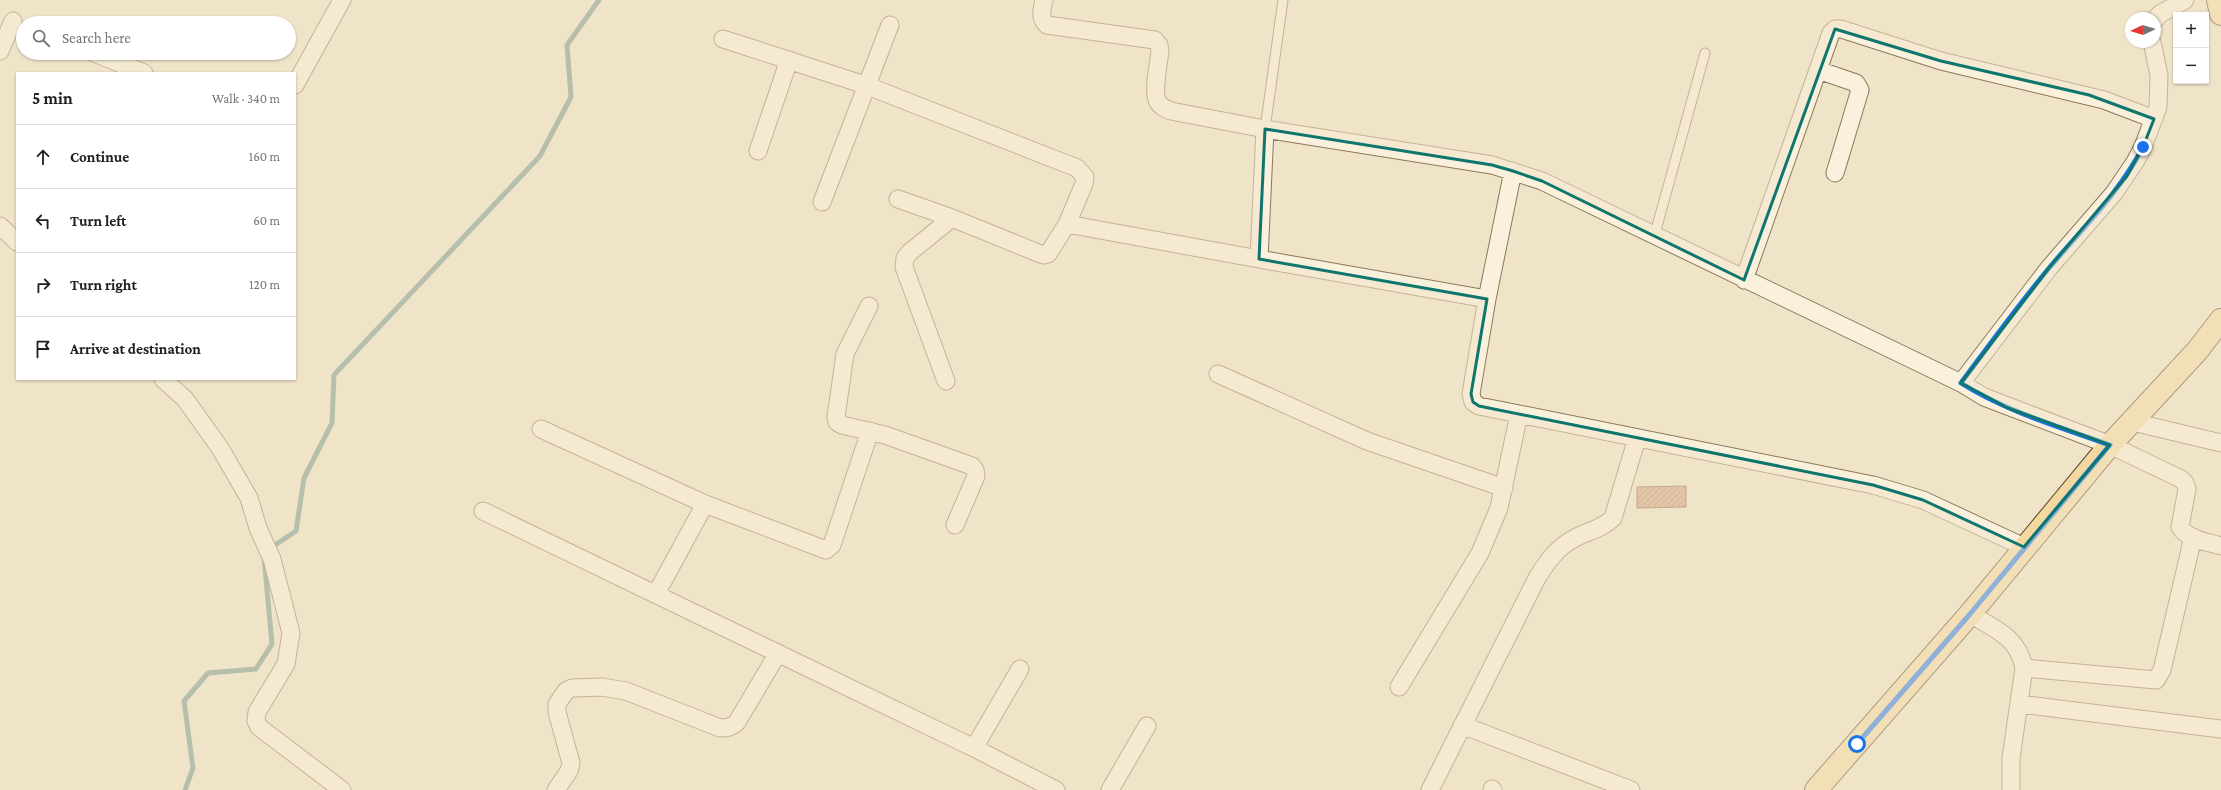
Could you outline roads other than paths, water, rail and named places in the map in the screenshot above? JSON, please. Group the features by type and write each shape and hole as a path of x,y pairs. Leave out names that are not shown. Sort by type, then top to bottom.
{"main road":[{"path":"2218,0 2221,14"},
{"path":"1816,790 1970,614 2110,445 2198,351 2221,320"}],"street":[{"path":"1044,0 1041,15 1043,21 1047,25 1155,40 1159,45 1160,51 1156,92 1157,101 1162,107 1171,111 1265,129 1492,165 1542,181 1654,237 1961,383 1984,397 2008,408 2110,445 2185,483 2187,489 2180,527 2184,533 2192,537 2221,546"},
{"path":"2161,13 2185,0"},
{"path":"296,83 338,1"},
{"path":"0,51 12,20"},
{"path":"822,202 865,85 890,25"},
{"path":"1744,280 1831,33 1835,29 1841,29 1941,61 2104,100 2154,119"},
{"path":"723,39 865,85 1082,172 1085,177 1084,184 1067,224 1048,254 1043,255 952,218 898,199"},
{"path":"1961,383 2049,268 2127,176 2143,147 2154,119 2160,90 2153,48"},
{"path":"112,60 142,72"},
{"path":"758,151 789,60"},
{"path":"1818,70 1856,83 1860,90 1834,173"},
{"path":"1259,259 1265,129"},
{"path":"1513,171 1486,299 1471,394 1473,402 1479,406 1874,485 1923,500 2024,547"},
{"path":"946,381 904,267 905,258 910,252 952,218"},
{"path":"1067,224 1486,299"},
{"path":"0,226 16,241"},
{"path":"869,306 845,354 836,416 837,422 842,425 870,431 972,466 975,470 976,476 955,525"},
{"path":"1218,374 1367,441 1504,488"},
{"path":"164,380 185,399 220,448 249,498 258,528 272,559 291,633 286,664 257,712 256,721 259,727 342,790"},
{"path":"1399,688 1480,553 1499,508 1519,414"},
{"path":"2133,422 2221,444"},
{"path":"541,429 705,504 822,549 830,548 870,431"},
{"path":"1430,790 1537,578 1548,560 1560,546 1575,538 1605,526 1613,518 1637,438"},
{"path":"656,594 705,504"},
{"path":"483,511 974,748 1056,790"},
{"path":"2024,668 2156,680 2162,670 2192,537"},
{"path":"1970,614 2009,638 2021,653 2024,668 2011,758 2011,790"},
{"path":"556,790 569,771 571,763 557,704 566,691 572,688 615,688 720,728 733,727 778,653"},
{"path":"974,748 1020,669"},
{"path":"2020,704 2221,729"},
{"path":"1462,725 1631,790"},
{"path":"1110,790 1146,726"}],"lane":[{"path":"1265,129 1283,0"},
{"path":"1654,237 1705,53"}],"waterway":[{"path":"269,549 296,531 304,478 332,423 334,375 540,156 571,97 567,45 599,0"},
{"path":"185,790 193,768 184,701 208,673 256,669 272,644 264,557"}]}
